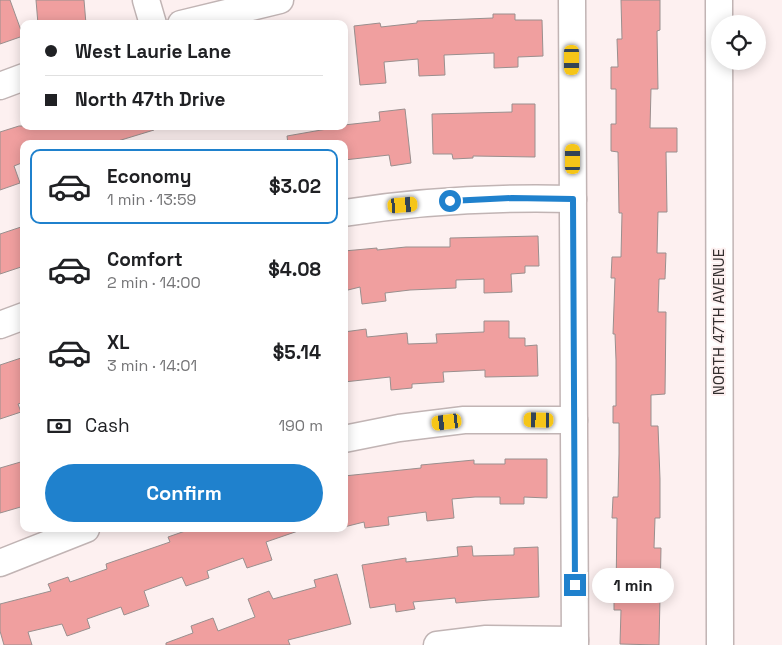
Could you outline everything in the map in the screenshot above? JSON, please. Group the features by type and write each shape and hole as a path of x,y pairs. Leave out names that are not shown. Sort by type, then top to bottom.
{"street":[{"path":"146,0 152,20"},
{"path":"198,20 280,0"},
{"path":"437,645 486,640 575,643 572,0"},
{"name":"NORTH 47TH AVENUE","path":"719,0 720,645"},
{"path":"0,86 20,78"},
{"path":"348,212 388,206 450,201 512,198 573,199"},
{"path":"0,325 20,318"},
{"path":"348,438 399,428 464,420 574,420"},
{"path":"0,563 78,532"}],"building":[{"path":"0,0 10,0 20,28 20,37 0,44"},
{"path":"36,0 84,0 86,20 38,20"},
{"path":"621,0 660,0 660,30 657,31 658,89 651,89 650,128 677,128 677,152 666,152 667,212 658,212 657,253 666,253 665,279 659,279 658,312 666,312 665,394 651,395 651,426 658,426 660,479 660,518 655,518 654,548 661,548 659,645 620,644 621,610 614,610 617,518 612,518 613,497 618,497 619,423 613,423 613,406 616,406 615,334 613,334 615,278 611,278 612,257 621,257 622,213 619,213 618,152 611,151 611,124 616,124 616,89 611,89 611,67 618,67 617,39 622,39"},
{"path":"493,14 515,14 515,20 542,20 543,56 518,57 518,67 494,68 494,53 444,55 445,75 419,76 418,59 384,62 386,83 360,85 354,26 380,23 381,27 417,23 417,21 493,18"},
{"path":"512,104 535,104 535,157 473,156 473,158 453,159 452,154 433,154 432,114 512,112"},
{"path":"405,109 411,163 391,166 389,155 348,160 348,140 288,140 287,136 321,130 348,130 348,125 380,121 379,112"},
{"path":"19,126 20,130 154,130 121,140 20,140 20,164 14,166 20,183 0,190 0,132"},
{"path":"20,227 20,267 0,274 0,234"},
{"path":"538,236 539,266 525,266 525,273 511,274 512,292 484,293 484,279 456,280 456,288 385,293 386,301 362,304 360,287 348,290 348,251 377,248 377,250 406,247 450,247 450,238"},
{"path":"484,321 509,321 509,338 525,338 525,346 537,345 538,376 485,377 485,370 443,372 444,382 412,384 412,388 391,390 390,377 348,382 348,331 366,329 367,337 407,333 408,344 437,343 436,334 484,332"},
{"path":"20,358 20,403 18,404 20,412 0,419 0,365"},
{"path":"505,459 547,459 547,498 524,497 524,504 500,504 500,497 452,499 454,518 427,521 426,512 388,517 389,525 365,528 364,522 348,526 348,476 421,468 421,465 474,460 474,464 505,464"},
{"path":"20,462 20,507 0,513 0,468"},
{"path":"182,532 295,532 266,542 272,560 247,568 243,558 207,571 209,578 186,586 182,577 144,591 149,606 124,615 121,607 87,619 90,628 67,636 62,624 28,632 32,645 4,645 0,631 0,604 51,591 48,584 68,577 70,582 107,569 106,564 170,542 168,537"},
{"path":"472,546 473,556 514,555 514,548 538,547 539,597 456,603 455,598 413,602 415,609 396,612 395,604 370,608 362,565 406,558 406,562 458,556 457,547"},
{"path":"337,574 351,624 288,640 290,645 166,645 166,643 193,633 191,626 213,618 218,631 255,617 248,599 269,591 273,599 316,587 314,580"}],"route":[{"path":"450,201 512,198 573,199 575,585"}]}
